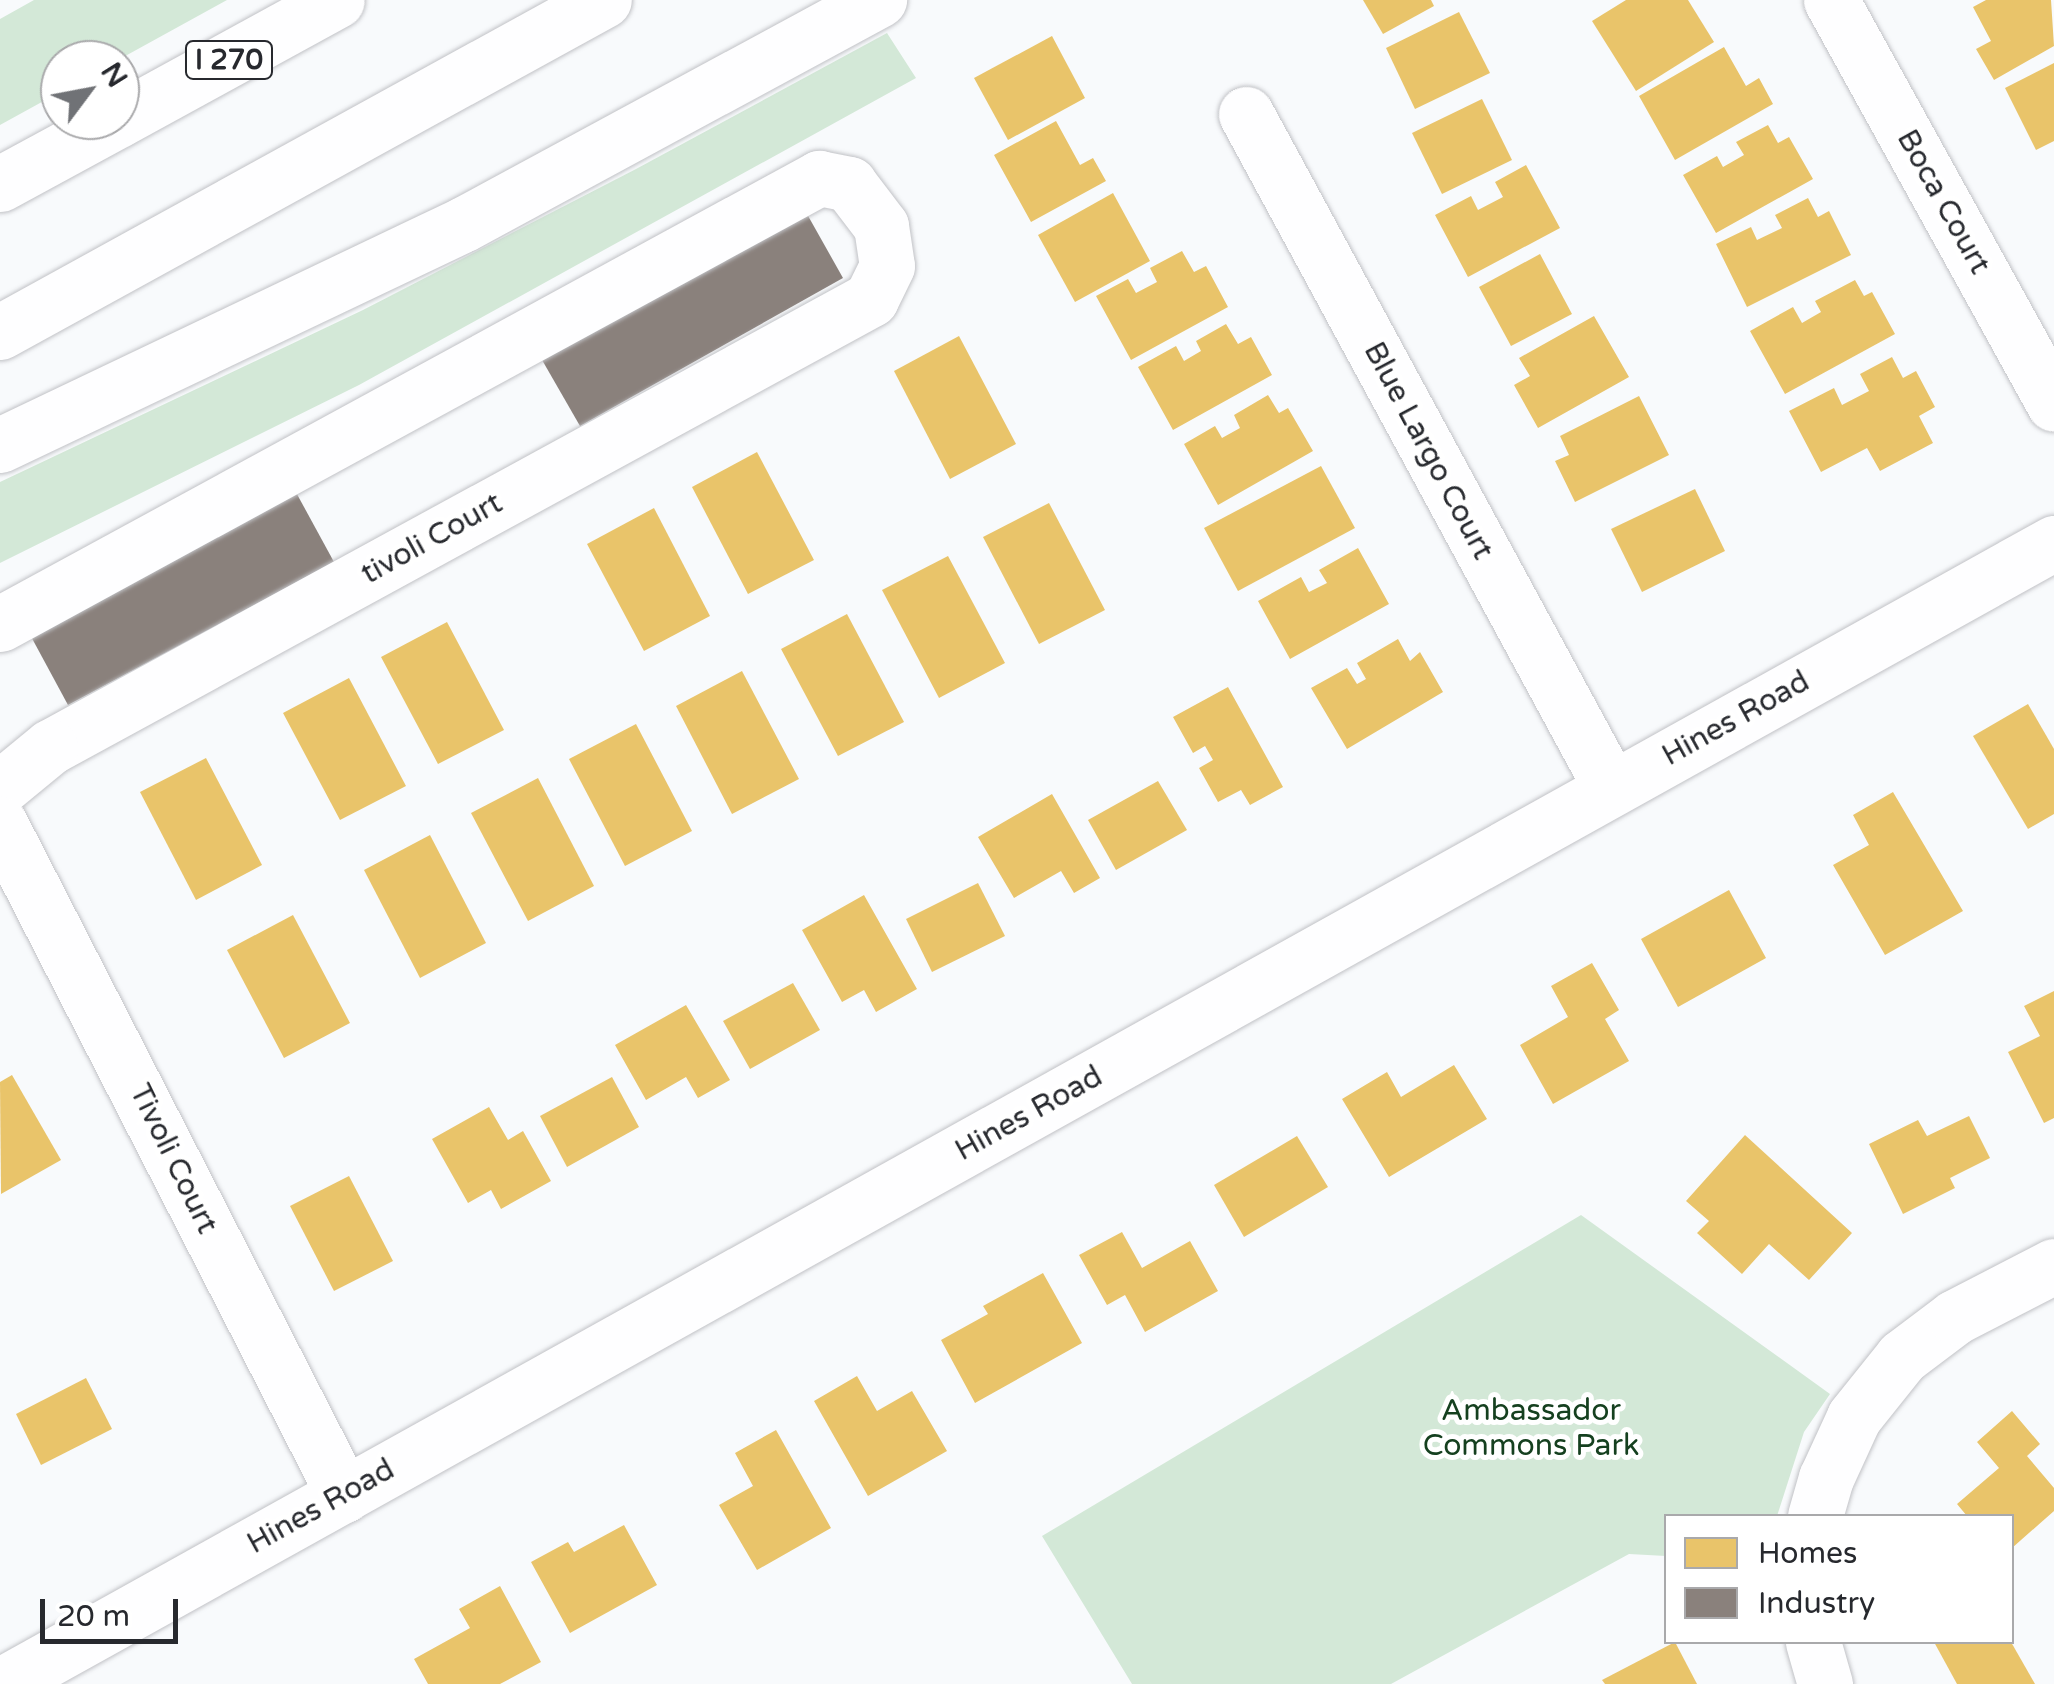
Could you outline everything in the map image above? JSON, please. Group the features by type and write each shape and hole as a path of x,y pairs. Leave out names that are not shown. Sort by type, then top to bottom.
{"main road":[{"name":"I 270","path":"140,108 337,0"},
{"path":"0,332 604,0"},
{"path":"0,445 464,224 878,0"},
{"name":"Boca Court","path":"1831,0 2054,404"},
{"name":"Blue Largo Court","path":"1246,114 1611,788"},
{"name":"I 270","path":"0,184 81,140"},
{"name":"tivoli Court","path":"0,624 818,178 848,184 882,226 887,266 871,299 50,747 0,788"},
{"name":"Hines Road","path":"4,1684 2054,543"},
{"name":"Tivoli Court","path":"0,824 344,1495"},
{"path":"1816,1514 1826,1478 1854,1417 1902,1358 1956,1317 2054,1266"},
{"path":"1814,1644 1824,1684"}],"green space":[{"path":"34,0 227,0 140,48 140,40 40,40 40,103 0,125 0,19"},
{"path":"887,33 916,78 359,385 0,563 0,482 363,310"},
{"name":"Ambassador Commons Park","path":"1581,1215 1830,1394 1804,1432 1778,1514 1664,1514 1664,1556 1629,1554 1391,1684 1132,1684 1042,1536"}],"building: Homes":[{"path":"1363,0 1431,0 1434,6 1383,34"},
{"path":"1626,0 1688,0 1714,42 1636,91 1592,21"},
{"path":"1986,0 2051,0 2054,46 1994,80 1976,49 1991,41 1973,7"},
{"path":"1459,12 1490,73 1415,109 1386,48"},
{"path":"1052,36 1085,98 1008,140 974,78"},
{"path":"1724,47 1746,86 1759,78 1773,104 1675,160 1639,96"},
{"path":"2054,63 2054,141 2036,150 2005,88"},
{"path":"1482,99 1512,160 1442,194 1412,133"},
{"path":"1056,121 1080,165 1093,158 1106,181 1031,222 994,155"},
{"path":"1768,125 1778,143 1789,137 1813,179 1716,233 1683,175 1717,156 1723,167 1744,155 1736,142"},
{"path":"1526,165 1560,228 1468,277 1435,215 1471,196 1478,210 1503,197 1495,182"},
{"path":"1113,193 1150,261 1075,302 1038,235"},
{"path":"1808,198 1818,217 1829,211 1851,255 1747,307 1716,244 1751,227 1757,240 1782,228 1775,215"},
{"path":"1182,251 1194,272 1206,266 1228,307 1131,360 1096,296 1128,279 1136,293 1157,282 1150,268"},
{"path":"1540,254 1572,314 1511,346 1479,287"},
{"path":"1855,280 1864,296 1872,292 1895,334 1785,394 1750,331 1793,307 1802,323 1821,312 1815,301"},
{"path":"1594,316 1629,377 1538,428 1514,385 1530,376 1519,358"},
{"path":"1226,324 1238,344 1251,337 1272,375 1173,430 1138,367 1176,346 1184,361 1201,351 1196,341"},
{"path":"959,336 1016,444 950,479 894,371"},
{"path":"1892,357 1903,378 1916,371 1935,407 1919,416 1933,443 1880,471 1867,448 1821,472 1789,411 1834,388 1842,405 1869,391 1860,374"},
{"path":"1268,395 1279,413 1288,408 1313,451 1218,505 1184,444 1215,426 1222,438 1240,428 1234,415"},
{"path":"1639,396 1669,455 1575,502 1555,461 1569,455 1560,436"},
{"path":"757,452 814,560 748,594 692,487"},
{"path":"1321,466 1355,528 1238,591 1204,528"},
{"path":"1695,489 1725,551 1642,592 1611,529"},
{"path":"1049,503 1105,610 1039,644 983,537"},
{"path":"654,508 710,616 644,651 587,544"},
{"path":"1358,548 1389,604 1290,659 1258,601 1301,577 1309,592 1327,583 1319,570"},
{"path":"948,556 1005,663 939,698 882,590"},
{"path":"847,614 904,722 838,756 781,649"},
{"path":"447,622 504,730 438,764 381,657"},
{"path":"1398,639 1410,661 1420,652 1443,692 1347,749 1311,688 1347,668 1357,684 1366,679 1357,663"},
{"path":"742,671 799,779 732,814 676,706"},
{"path":"349,678 406,786 340,820 283,713"},
{"path":"1228,687 1283,787 1250,805 1241,790 1218,802 1199,768 1213,760 1205,746 1193,753 1173,717"},
{"path":"2028,704 2054,749 2054,814 2028,829 1973,736"},
{"path":"636,724 692,831 625,866 569,759"},
{"path":"206,758 262,865 196,900 140,792"},
{"path":"538,778 594,886 528,921 471,813"},
{"path":"1158,781 1187,830 1116,870 1088,820"},
{"path":"1893,792 1963,911 1885,955 1833,865 1869,845 1853,815"},
{"path":"1052,794 1100,878 1074,893 1061,871 1014,898 978,837"},
{"path":"430,835 486,943 420,978 364,870"},
{"path":"978,883 1005,936 932,972 906,919"},
{"path":"1729,890 1766,958 1678,1007 1641,939"},
{"path":"864,895 917,989 876,1012 864,990 842,1002 802,930"},
{"path":"293,915 350,1023 284,1058 227,950"},
{"path":"1592,963 1619,1010 1605,1019 1629,1061 1553,1104 1520,1045 1568,1017 1551,986"},
{"path":"793,983 820,1030 750,1069 723,1021"},
{"path":"2054,991 2054,1118 2044,1123 2008,1052 2040,1036 2024,1006"},
{"path":"686,1005 730,1080 698,1098 686,1077 646,1100 615,1045"},
{"path":"1454,1065 1487,1119 1389,1177 1342,1099 1387,1072 1401,1097"},
{"path":"12,1075 61,1160 1,1194 0,1082"},
{"path":"612,1077 639,1127 567,1167 540,1116"},
{"path":"489,1107 508,1140 523,1131 551,1181 501,1209 491,1190 468,1203 432,1139"},
{"path":"1969,1116 1990,1158 1950,1178 1955,1188 1903,1214 1869,1144 1918,1120 1927,1136"},
{"path":"1745,1135 1852,1233 1809,1280 1769,1244 1742,1274 1697,1233 1709,1221 1686,1201"},
{"path":"1297,1136 1328,1187 1244,1237 1214,1185"},
{"path":"349,1176 393,1261 334,1291 290,1206"},
{"path":"1122,1232 1142,1268 1190,1241 1218,1291 1145,1332 1125,1295 1107,1305 1079,1255"},
{"path":"1043,1273 1082,1343 975,1403 941,1340 988,1314 983,1306"},
{"path":"857,1376 877,1411 912,1391 947,1451 868,1496 814,1401"},
{"path":"86,1378 112,1429 41,1465 16,1414"},
{"path":"2012,1411 2040,1444 2027,1456 2054,1488 2054,1511 2014,1546 2014,1514 1965,1514 1957,1504 1999,1468 1977,1442"},
{"path":"776,1430 831,1528 757,1570 719,1505 753,1486 735,1453"},
{"path":"624,1525 657,1585 570,1633 531,1562 568,1542 574,1552"},
{"path":"500,1586 541,1662 500,1684 428,1684 414,1659 470,1628 459,1609"},
{"path":"1676,1644 1697,1684 1605,1684 1602,1680"},
{"path":"1935,1644 2012,1644 2035,1684 1957,1684"}],"building: Industry":[{"path":"798,198 843,278 580,426 534,346"},
{"path":"286,474 334,562 68,705 21,618"}]}
